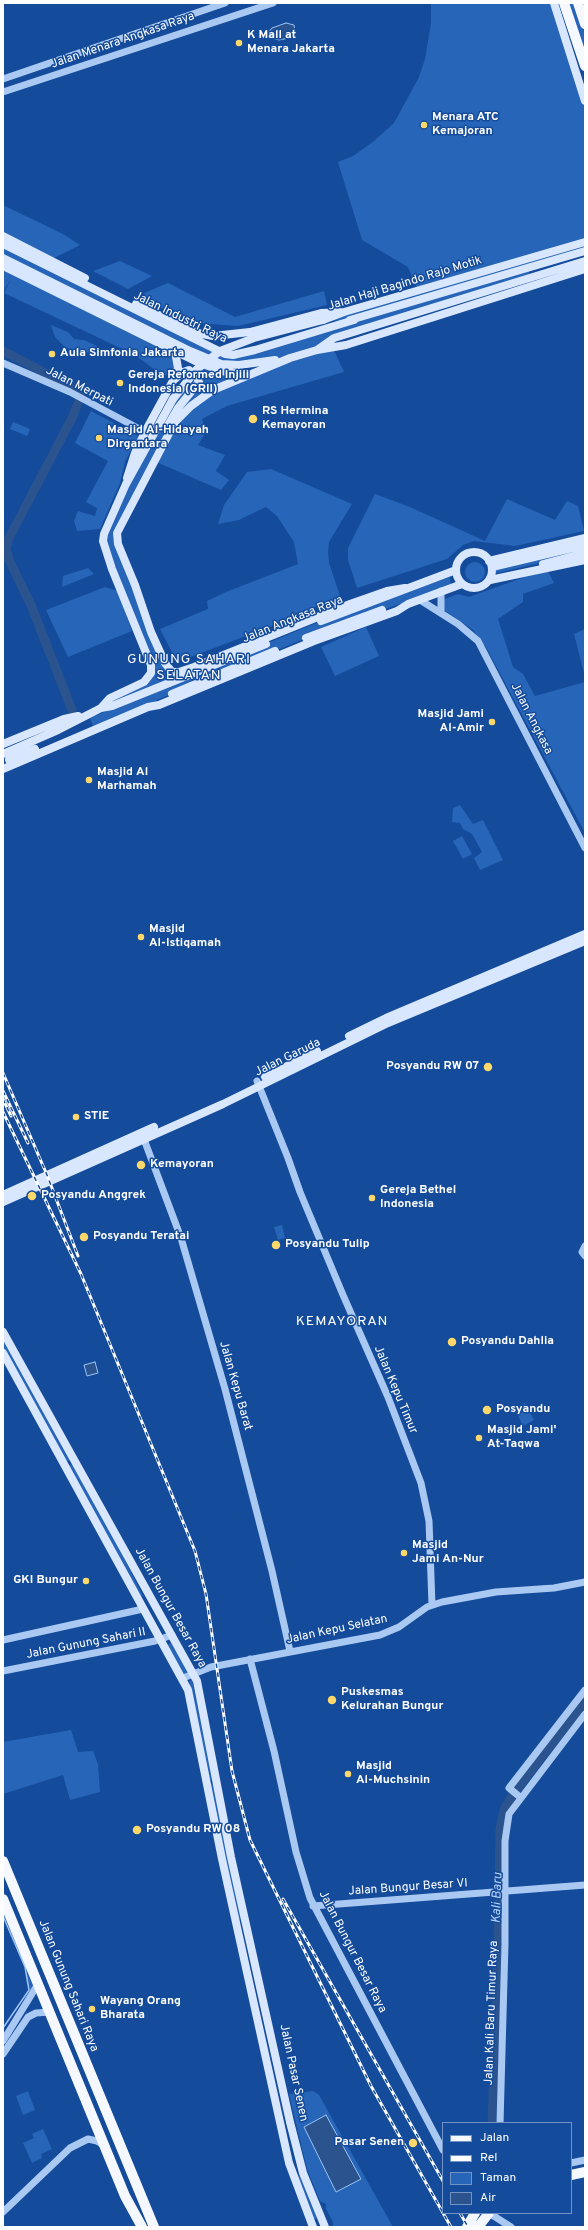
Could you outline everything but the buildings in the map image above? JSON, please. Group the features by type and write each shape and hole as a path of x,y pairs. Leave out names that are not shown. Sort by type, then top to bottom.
{"main road":[{"path":"564,3 585,66"},
{"path":"578,3 585,24"},
{"path":"557,6 585,102"},
{"name":"Jalan Industri Raya","path":"3,236 92,285 220,352 233,355 342,325 354,320"},
{"name":"Jalan Haji Bagindo Rajo Motik","path":"325,320 344,312 585,242"},
{"name":"Jalan Industri Raya","path":"3,244 24,255 202,334 225,335 250,332 321,313 344,312"},
{"name":"Jalan Haji Bagindo Rajo Motik","path":"325,320 354,320 585,251"},
{"path":"18,266 24,255"},
{"name":"Jalan Industri Raya","path":"3,258 190,351 221,364 239,365 290,358"},
{"path":"317,350 334,338 585,261"},
{"path":"481,283 508,265"},
{"path":"3,266 175,351 213,368 247,375"},
{"path":"159,451 175,422 191,406 213,390 247,375 290,358 317,350 346,345 585,269"},
{"path":"83,298 85,307"},
{"path":"126,484 179,389 207,361 220,351 236,344 325,320"},
{"path":"126,484 135,453 174,379 178,368 175,351"},
{"path":"159,451 160,443 172,418 199,382 194,373 189,370 183,372 174,379"},
{"name":"Jalan Angkasa Raya","path":"159,451 121,524 117,540 165,663 172,672 179,672 219,663 326,619 390,596 404,588"},
{"name":"Jalan Angkasa Raya","path":"101,708 110,698 144,682 151,673 151,665 103,541 106,528 126,484"},
{"path":"491,570 480,554 469,553 460,559 456,570 457,576 462,584 475,588 483,586 491,570 585,538"},
{"path":"491,570 585,545"},
{"path":"491,570 585,553"},
{"path":"491,570 585,560"},
{"name":"Jalan Angkasa Raya","path":"3,754 58,730 86,714 101,708 112,706 198,668 224,654 350,604 388,591 404,588 456,570"},
{"path":"443,574 451,578 452,583 445,590"},
{"name":"Jalan Angkasa Raya","path":"3,768 148,707 159,705 321,638 397,611 408,604 462,584"},
{"name":"Jalan Angkasa Raya","path":"148,707 157,700 341,624 400,604 408,604"},
{"path":"219,663 224,654"},
{"path":"230,669 238,672"},
{"name":"Jalan Angkasa Raya","path":"3,744 64,719 86,714"},
{"name":"Jalan Angkasa Raya","path":"3,763 55,740 81,734"},
{"name":"Jalan Garuda","path":"549,953 585,934"},
{"name":"Jalan Garuda","path":"3,1202 143,1135 258,1083 383,1019 549,953 585,941"},
{"name":"Jalan Garuda","path":"3,1195 143,1135"},
{"name":"Jalan Bungur Besar Raya","path":"3,1332 193,1673 198,1688 246,1921"},
{"name":"Jalan Bungur Besar Raya","path":"3,1353 183,1678 188,1690 236,1923"},
{"path":"144,1585 148,1601 145,1611"},
{"path":"145,1611 156,1606"},
{"name":"Jalan Gunung Sahari Raya","path":"3,1861 154,2227"},
{"path":"3,1899 125,2196 135,2227"},
{"name":"Jalan Pasar Senen","path":"246,1921 301,2166 325,2227"},
{"name":"Jalan Pasar Senen","path":"236,1923 289,2163 313,2227"},
{"path":"257,2017 268,2015"},
{"path":"572,2168 585,2165"},
{"path":"572,2175 585,2172"},
{"path":"572,2182 585,2179"},
{"path":"125,2196 142,2227"},
{"path":"461,2227 468,2214"},
{"path":"467,2227 474,2214"},
{"path":"478,2227 488,2214"}],"street":[{"name":"Jalan Menara Angkasa Raya","path":"3,79 225,3"},
{"name":"Jalan Menara Angkasa Raya","path":"3,92 273,3"},
{"path":"134,34 142,46"},
{"name":"Jalan Merpati","path":"3,362 70,392 145,432"},
{"path":"441,613 445,590"},
{"name":"Jalan Angkasa","path":"420,600 471,634 478,641 585,848"},
{"name":"Jalan Kepu Timur","path":"258,1083 342,1295 388,1397 420,1483 430,1528 432,1605"},
{"name":"Jalan Kepu Barat","path":"143,1135 181,1238 225,1389 272,1572 290,1651"},
{"name":"Jalan Kepu Selatan","path":"183,1678 211,1667 385,1633 399,1627 432,1605 496,1592 554,1588 585,1582"},
{"path":"3,1640 145,1611"},
{"name":"Jalan Gunung Sahari II","path":"3,1672 161,1640 172,1636"},
{"name":"Jalan Bungur Besar Raya","path":"250,1659 274,1751 296,1852 313,1906 442,2148"},
{"path":"514,1792 585,1690"},
{"name":"Jalan Kali Baru Timur Raya","path":"500,2122 506,1944 503,1892 506,1830 509,1814 514,1792 585,1714"},
{"name":"Jalan Bungur Besar VI","path":"313,1906 585,1885"},
{"path":"3,2054 6,2040 38,1984"},
{"path":"6,2040 31,2015 50,2012"},
{"path":"3,2212 70,2148 88,2139 103,2142"},
{"path":"572,2163 585,2160"},
{"path":"491,2214 511,2227"}],"green space":[{"path":"431,3 550,3 585,106 585,251 528,269 531,278 334,338 333,348 344,372 227,406 202,419 206,432 198,445 225,455 216,471 229,480 221,490 154,461 117,533 169,669 202,670 331,617 450,577 451,586 408,604 400,604 340,624 157,700 148,707 94,729 90,718 144,695 101,708 132,689 151,673 104,534 162,418 203,364 247,375 287,359 221,364 3,258 3,244 233,355 342,321 326,320 418,291 408,267 362,240 338,162 353,156 374,141 394,123 419,77 425,59 431,23"},
{"path":"564,3 577,3 585,25 585,66"},
{"path":"3,205 63,234 80,245 50,260 3,237"},
{"path":"120,261 152,276 128,289 93,271"},
{"path":"3,266 175,351 174,379 158,372 135,355 4,293 11,279 3,292"},
{"path":"168,283 235,317 324,291 327,305 238,326 194,323 150,303 144,293"},
{"path":"51,325 68,332 74,339 84,340 97,346 94,352 77,353 65,347 55,337"},
{"path":"91,411 138,436 125,462 120,483 100,529 77,531 74,521 78,511 95,516 97,508 86,502 108,461 75,443"},
{"path":"13,422 30,429 27,436 10,429"},
{"path":"271,469 352,504 329,542 329,563 340,596 270,627 177,662 160,629 208,609 207,601 226,592 298,564 294,542 277,516 266,507 239,520 218,524 224,505 247,472"},
{"path":"375,494 410,507 485,541 507,499 555,520 567,501 578,506 584,531 515,546 474,541 463,545 447,559 357,588 348,560 348,548"},
{"path":"585,540 585,553 492,574 492,571"},
{"path":"475,562 482,565 485,572 482,579 475,582 468,579 465,572 468,565"},
{"path":"88,568 94,574 62,587 63,576"},
{"path":"547,569 554,583 523,594 523,602 498,619 513,667 523,674 535,696 585,682 585,833 487,649 473,630 444,610 442,600 458,594 469,597"},
{"path":"105,587 118,591 132,631 68,657 46,610"},
{"path":"366,627 379,656 335,676 321,647"},
{"path":"585,629 585,677 574,634"},
{"path":"460,805 473,824 483,820 503,860 480,870 474,858 482,852 472,834 463,829 460,823 452,822 453,808"},
{"path":"462,836 472,854 463,859 453,841"},
{"path":"282,1225 285,1238 278,1240 274,1227"},
{"path":"3,1340 70,1460 66,1462 3,1348"},
{"path":"525,1403 534,1420 523,1426 515,1409"},
{"path":"72,1464 114,1538 143,1596 141,1597 68,1466"},
{"path":"171,1643 188,1672 184,1674 167,1645"},
{"path":"192,1680 213,1780 209,1781 189,1681"},
{"path":"71,1730 78,1752 93,1751 98,1764 100,1792 70,1800 63,1775 3,1794 3,1742"},
{"path":"214,1783 241,1919 237,1920 209,1784"},
{"path":"3,1899 38,1984 33,1993 29,1990 25,1967 3,1916"},
{"path":"28,2091 35,2110 23,2115 16,2096"},
{"path":"313,2091 319,2095 393,2227 333,2227 333,2222 326,2209 326,2204 320,2201 307,2169 289,2094"},
{"path":"43,2129 52,2149 41,2154 42,2158 32,2163 23,2143 34,2138 32,2134"},
{"path":"300,2176 317,2218 314,2220 297,2177"}],"water":[{"path":"286,23 294,25 295,33 289,38 279,40 269,37 268,33 272,28"},
{"path":"95,1362 98,1373 87,1376 84,1365"},
{"path":"326,2115 361,2179 336,2192 304,2127"}],"waterway":[{"path":"3,351 82,392 73,416 9,538 6,549 10,562 31,605 72,710"},
{"name":"Kali Baru","path":"492,2122 498,1955 500,1830 504,1810 513,1794 585,1701"},
{"path":"3,1916 25,1967 29,1990 3,2028"}],"railway":[{"path":"3,1073 47,1175 78,1256"},
{"path":"3,1091 28,1143"},
{"path":"3,1099 11,1116"},
{"path":"3,1112 81,1274 195,1551 206,1594 232,1771 250,1840 371,2086 442,2211"},
{"path":"283,1899 442,2179"},
{"path":"444,2214 451,2227"},
{"path":"461,2214 468,2227"}],"place":[{"name":"K Mall at Menara Jakarta","path":"239,43"},
{"name":"Menara ATC Kemajoran","path":"424,125"},
{"name":"Aula Simfonia Jakarta","path":"52,354"},
{"name":"Gereja Reformed Injili Indonesia (GRII)","path":"120,383"},
{"name":"RS Hermina Kemayoran","path":"253,419"},
{"name":"Masjid Al-Hidayah Dirgantara","path":"99,438"},
{"name":"Masjid Jami Al-Amir","path":"492,722"},
{"name":"Masjid Al Marhamah","path":"89,780"},
{"name":"Masjid Al-Istiqamah","path":"141,937"},
{"name":"Posyandu RW 07","path":"488,1067"},
{"name":"STIE","path":"76,1117"},
{"name":"Kemayoran","path":"141,1165"},
{"name":"Posyandu Anggrek","path":"32,1196"},
{"name":"Gereja Bethel Indonesia","path":"372,1198"},
{"name":"Posyandu Teratai","path":"84,1237"},
{"name":"Posyandu Tulip","path":"276,1245"},
{"name":"Posyandu Dahlia","path":"452,1342"},
{"name":"Posyandu","path":"487,1410"},
{"name":"Masjid Jami' At-Taqwa","path":"479,1438"},
{"name":"Masjid Jami An-Nur","path":"404,1553"},
{"name":"GKI Bungur","path":"86,1581"},
{"name":"Puskesmas Kelurahan Bungur","path":"332,1700"},
{"name":"Masjid Al-Muchsinin","path":"348,1774"},
{"name":"Posyandu RW 08","path":"137,1830"},
{"name":"Wayang Orang Bharata","path":"92,2009"},
{"name":"Pasar Senen","path":"413,2143"}],"district":[{"name":"GUNUNG SAHARI SELATAN","path":"189,668"},
{"name":"KEMAYORAN","path":"342,1322"}]}
